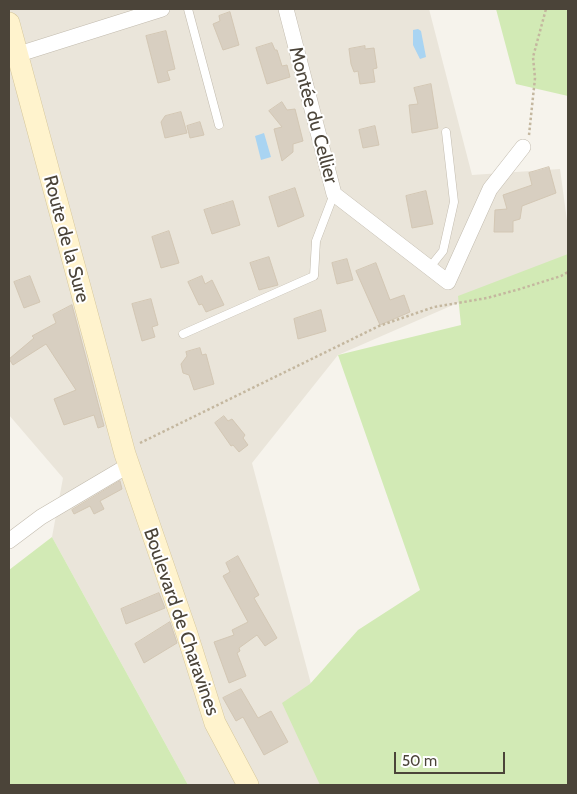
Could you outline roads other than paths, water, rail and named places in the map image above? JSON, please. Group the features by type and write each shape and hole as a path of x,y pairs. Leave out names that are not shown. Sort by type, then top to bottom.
{"main road":[{"name":"Route de la Sure","path":"9,23 16,55 127,460"},
{"name":"Boulevard de Charavines","path":"127,460 215,723 248,785"}],"street":[{"path":"16,55 162,9"},
{"name":"Montée du Cellier","path":"286,9 334,194 448,282 490,190 523,148"},
{"path":"9,541 41,517 127,460"}],"lane":[{"path":"188,9 219,124"},
{"path":"430,267 443,251 454,202 446,132"},
{"path":"183,334 314,276 316,241 334,194"}],"water":[{"path":"418,29 421,31 426,57 420,59 413,45 413,30"},
{"path":"264,133 271,157 261,160 255,136"}]}
